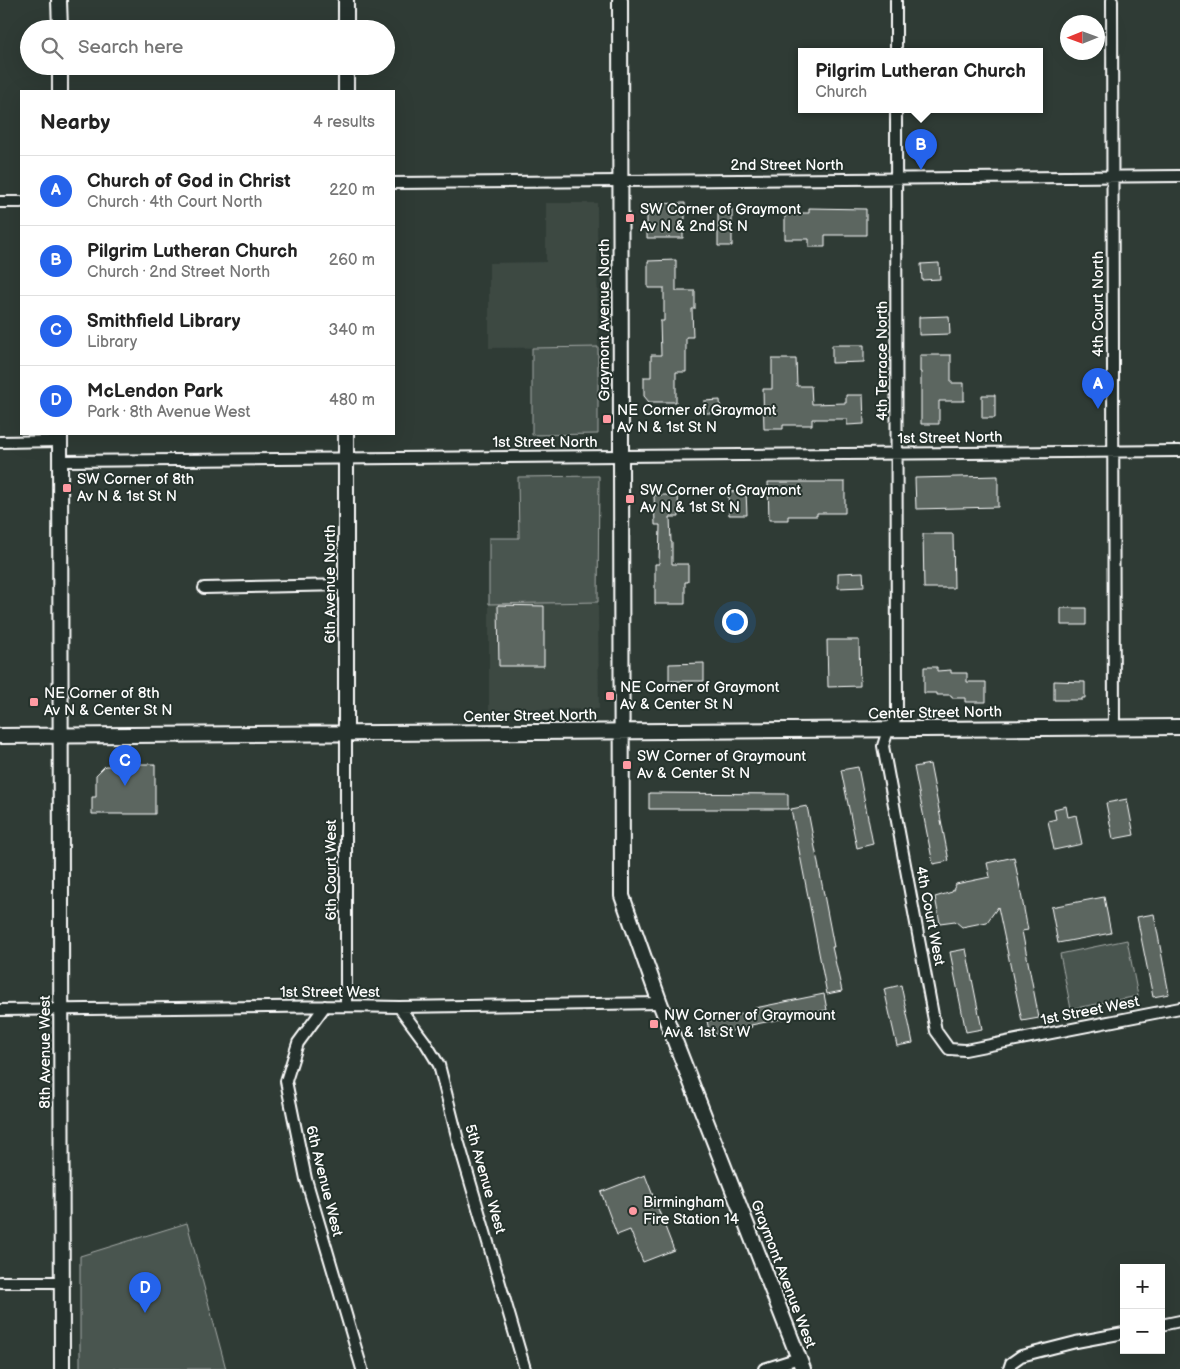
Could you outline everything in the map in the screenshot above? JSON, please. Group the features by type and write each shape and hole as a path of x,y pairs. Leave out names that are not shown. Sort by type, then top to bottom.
{"main road":[{"path":"60,0 60,20"},
{"path":"346,0 346,20"},
{"name":"Graymont Avenue North","path":"620,0 621,731"},
{"path":"60,75 60,90"},
{"path":"346,75 346,90"},
{"name":"6th Avenue North","path":"346,435 346,734"},
{"name":"8th Avenue West","path":"60,438 62,1369"},
{"name":"Center Street North","path":"0,736 1180,727"},
{"name":"Graymont Avenue West","path":"621,731 622,896 660,1002 801,1364"}],"street":[{"path":"896,0 896,48"},
{"name":"4th Court North","path":"1112,0 1114,727"},
{"name":"4th Terrace North","path":"888,730 897,716 896,113"},
{"name":"2nd Street North","path":"395,183 1180,176"},
{"path":"0,202 20,202"},
{"path":"0,442 60,438"},
{"name":"1st Street North","path":"60,461 1180,451"},
{"path":"204,588 346,585"},
{"name":"4th Court West","path":"888,730 883,746 936,1031 949,1049 965,1050 1005,1042"},
{"name":"6th Court West","path":"346,734 346,1006"},
{"name":"1st Street West","path":"0,1010 660,1002"},
{"name":"6th Avenue West","path":"325,1006 298,1043 286,1081 306,1179 362,1369"},
{"name":"5th Avenue West","path":"399,1006 439,1065 458,1140 526,1369"},
{"name":"1st Street West","path":"1005,1042 1180,1008"},
{"path":"0,1282 62,1282"},
{"path":"1165,1324 1180,1322"},
{"path":"1009,1369 1011,1363 1021,1356 1120,1333"},
{"path":"764,1369 801,1364"}],"shaded area":[{"path":"546,203 597,203 598,347 489,348 489,263 546,262"},
{"path":"598,347 598,434 532,435 532,348"},
{"path":"599,476 598,602 489,604 489,538 519,538 518,477"},
{"path":"598,602 599,709 489,710 489,604"},
{"path":"1127,940 1138,996 1071,1009 1060,954"},
{"path":"187,1223 226,1369 80,1369 80,1256"}],"building":[{"path":"685,203 683,238 647,238 647,204"},
{"path":"809,208 866,209 866,235 825,235 825,247 809,247 809,239 785,239 785,213 809,213"},
{"path":"718,209 732,209 732,246 718,246"},
{"path":"676,260 676,291 695,291 695,309 692,309 693,337 686,337 686,372 676,372 676,402 649,402 644,396 644,377 651,377 651,355 661,355 660,321 664,321 664,288 648,288 648,261"},
{"path":"939,263 940,279 922,280 921,264"},
{"path":"949,316 950,334 919,335 919,317"},
{"path":"832,345 864,345 864,362 832,363"},
{"path":"920,355 951,355 951,383 964,383 964,401 939,401 939,424 921,424"},
{"path":"772,359 796,359 797,386 811,386 812,404 846,403 846,395 863,395 864,424 847,425 847,419 812,419 812,425 783,425 783,429 764,429 763,389 772,389"},
{"path":"982,395 995,395 995,418 982,418"},
{"path":"720,400 721,413 704,413 704,401"},
{"path":"998,476 998,507 916,509 915,478"},
{"path":"768,482 845,482 845,513 817,513 817,516 788,516 788,520 769,520"},
{"path":"746,491 747,515 729,515 728,492"},
{"path":"654,495 678,495 679,517 670,517 672,564 688,564 688,582 685,582 685,604 655,604 655,564 659,564 660,525 655,525"},
{"path":"923,534 953,534 954,588 924,588"},
{"path":"863,572 864,587 838,588 838,573"},
{"path":"498,605 544,606 544,666 499,666"},
{"path":"1061,608 1086,608 1086,625 1061,625"},
{"path":"827,640 859,640 860,686 828,687"},
{"path":"704,663 704,681 669,681 669,664"},
{"path":"924,667 937,667 937,671 951,670 951,673 967,673 967,682 986,682 986,702 965,702 965,698 952,698 951,695 937,695 937,693 924,693"},
{"path":"1054,681 1085,682 1085,698 1082,698 1082,700 1054,700"},
{"path":"124,764 155,764 155,814 92,814 92,797 96,797 96,775 105,766 124,766"},
{"path":"930,764 949,861 933,864 914,767"},
{"path":"858,767 873,844 857,848 841,770"},
{"path":"649,793 788,794 788,809 649,809"},
{"path":"1127,799 1134,835 1113,839 1106,803"},
{"path":"807,806 834,947 832,947 842,991 827,994 791,809"},
{"path":"1066,806 1068,817 1076,815 1082,844 1054,850 1048,821 1056,819 1054,809"},
{"path":"1014,857 1028,930 1022,931 1039,1018 1022,1021 998,907 987,922 962,927 955,921 940,923 935,897 952,892 956,884 990,877 987,863"},
{"path":"1104,897 1111,933 1058,943 1051,907"},
{"path":"1154,914 1169,994 1153,997 1137,917"},
{"path":"966,949 982,1029 966,1032 950,952"},
{"path":"901,985 913,1043 897,1046 884,989"},
{"path":"824,994 827,1010 710,1035 707,1021 755,1011 755,1008"},
{"name":"Birmingham Fire Station 14","path":"645,1175 674,1250 643,1262 630,1230 617,1235 601,1192"}],"place":[{"name":"Pilgrim Lutheran Church","path":"921,170"},
{"name":"SW Corner of Graymont Av N & 2nd St N","path":"630,218"},
{"name":"Church of God in Christ","path":"1098,409"},
{"name":"NE Corner of Graymont Av N & 1st St N","path":"607,419"},
{"name":"SW Corner of 8th Av N & 1st St N","path":"67,488"},
{"name":"SW Corner of Graymont Av N & 1st St N","path":"630,499"},
{"name":"NE Corner of Graymont Av & Center St N","path":"610,696"},
{"name":"NE Corner of 8th Av N & Center St N","path":"34,702"},
{"name":"SW Corner of Graymount Av & Center St N","path":"627,765"},
{"name":"Smithfield Library","path":"125,786"},
{"name":"NW Corner of Graymount Av & 1st St W","path":"654,1024"},
{"name":"Birmingham Fire Station 14","path":"633,1211"},
{"name":"McLendon Park","path":"145,1313"}]}
